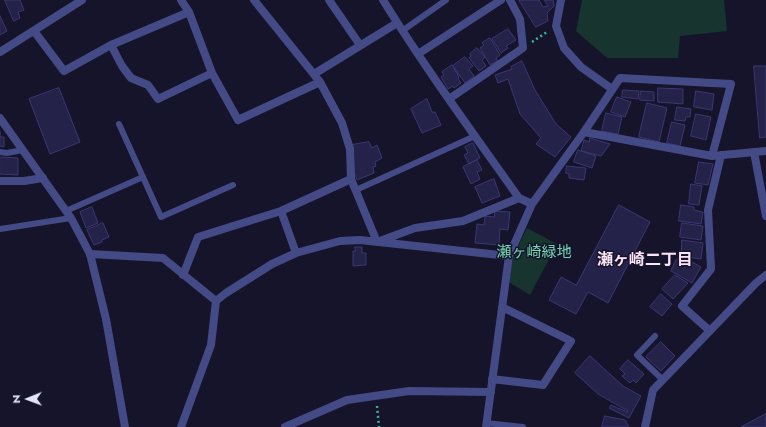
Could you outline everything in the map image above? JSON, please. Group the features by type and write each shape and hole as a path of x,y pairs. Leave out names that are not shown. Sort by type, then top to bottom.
{"street":[{"path":"0,52 82,0"},
{"path":"181,0 189,12 212,73 238,120 320,82"},
{"path":"254,0 320,82 342,124 350,148 351,179 377,242"},
{"path":"329,0 360,45"},
{"path":"383,0 402,31 519,198 532,204"},
{"path":"418,54 501,0"},
{"path":"449,99 524,48 520,19 510,0"},
{"path":"561,0 556,26 564,48 581,67 612,89"},
{"path":"34,30 64,71 111,45 189,12"},
{"path":"314,74 397,23"},
{"path":"111,45 122,66 131,78 148,85 158,99 212,73"},
{"path":"486,425 509,256 532,204 584,132 620,78 731,84 712,156"},
{"path":"0,118 71,218 90,254 106,319 125,427"},
{"path":"584,132 712,156 766,151"},
{"path":"754,152 766,216"},
{"path":"710,331 682,306 711,269 708,210 721,155"},
{"path":"0,181 24,181 43,178"},
{"path":"183,275 198,237 282,210 351,179"},
{"path":"377,242 414,228 463,221 519,198"},
{"path":"282,210 296,253"},
{"path":"181,427 211,345 216,301 272,264 296,253 340,242 360,240 509,256"},
{"path":"90,254 162,258 216,301"},
{"path":"645,427 653,390 756,283 766,275"},
{"path":"492,379 543,385 571,341 502,307"},
{"path":"285,427 347,400 409,391 491,392"}],"lane":[{"path":"402,31 446,0"},
{"path":"119,124 161,217 233,185"},
{"path":"356,190 475,136"},
{"path":"0,152 7,153 23,150"},
{"path":"66,211 143,177"},
{"path":"0,229 71,218"},
{"path":"655,336 638,355 663,380"},
{"path":"486,425 523,427"}],"path":[{"path":"524,48 556,26"},
{"path":"376,396 379,427"}],"green space":[{"path":"582,0 724,0 727,31 680,36 678,58 607,58 576,31"},
{"name":"瀬ヶ崎緑地","path":"527,228 557,244 530,295 509,282 513,257"}],"building":[{"path":"5,0 20,0 24,10 18,12 20,18 14,21"},
{"path":"519,0 539,0 543,7 548,6 544,0 553,0 554,6 547,13 548,21 536,27"},
{"path":"0,16 7,31 0,35"},
{"path":"508,29 516,40 506,46 508,48 501,53 492,39"},
{"path":"490,38 500,55 496,58 498,61 490,65 480,48 484,45 482,43"},
{"path":"477,48 485,57 482,60 486,66 479,71 469,58 471,56 470,54"},
{"path":"465,57 473,66 469,69 474,76 465,83 453,66"},
{"path":"522,61 535,90 556,124 571,137 555,157 536,144 541,138 520,114 508,79 498,83 495,75 512,69 511,67"},
{"path":"452,65 461,83 454,88 453,86 448,89 441,77 444,75 442,72"},
{"path":"754,66 766,66 766,137 760,138"},
{"path":"59,88 80,142 50,154 29,99"},
{"path":"658,88 683,89 683,104 658,102"},
{"path":"623,90 639,91 638,99 622,97"},
{"path":"641,91 654,92 654,101 640,100"},
{"path":"696,91 714,94 712,110 694,107"},
{"path":"617,97 631,102 625,117 611,112"},
{"path":"427,99 432,112 435,112 441,125 422,133 411,109"},
{"path":"647,103 667,108 659,142 639,137"},
{"path":"677,107 691,109 690,117 686,117 685,121 675,120"},
{"path":"606,113 622,117 618,134 602,131"},
{"path":"696,114 711,117 706,140 691,136"},
{"path":"672,122 685,125 680,146 667,143"},
{"path":"0,137 4,137 4,147 0,146"},
{"path":"590,138 610,144 601,156 581,151 584,140 589,142"},
{"path":"369,142 372,148 377,145 382,158 375,162 376,166 373,167 374,173 357,180 354,172 352,145"},
{"path":"473,143 480,158 469,164 464,155 468,153 465,147"},
{"path":"578,150 596,156 592,168 574,162"},
{"path":"0,157 18,158 18,175 0,174"},
{"path":"477,160 482,170 477,172 480,179 471,184 463,167"},
{"path":"699,162 713,164 708,185 695,183"},
{"path":"567,166 586,168 584,180 569,178 569,174 566,173"},
{"path":"494,179 500,196 482,203 475,187"},
{"path":"691,184 702,186 699,205 689,204"},
{"path":"619,205 650,222 608,303 588,292 576,314 549,300 561,277 576,285"},
{"path":"681,205 694,207 694,210 703,212 701,224 679,221"},
{"path":"92,207 98,223 86,228 80,212"},
{"path":"495,211 510,212 508,230 500,229 499,245 475,243 477,224 484,225 485,216 494,217"},
{"path":"103,223 109,237 94,245 87,230"},
{"path":"682,223 703,226 701,240 680,237"},
{"path":"682,240 703,243 701,259 678,256 679,251 681,251"},
{"path":"355,247 362,247 362,253 366,253 366,265 353,266 353,251 355,251"},
{"path":"677,259 687,259 701,267 692,283 671,271"},
{"path":"675,275 688,283 673,299 662,289"},
{"path":"661,294 672,304 662,316 650,307"},
{"path":"661,342 675,356 661,371 646,357"},
{"path":"590,356 623,386 641,396 629,418 609,408 611,405 627,412 628,411 598,394 575,373"},
{"path":"628,360 644,374 636,383 633,380 630,383 622,376 625,374 620,369"},
{"path":"766,414 766,427 741,427"},
{"path":"605,416 625,420 629,427 602,427"}],"district":[{"name":"瀬ヶ崎二丁目","path":"645,261"}]}
